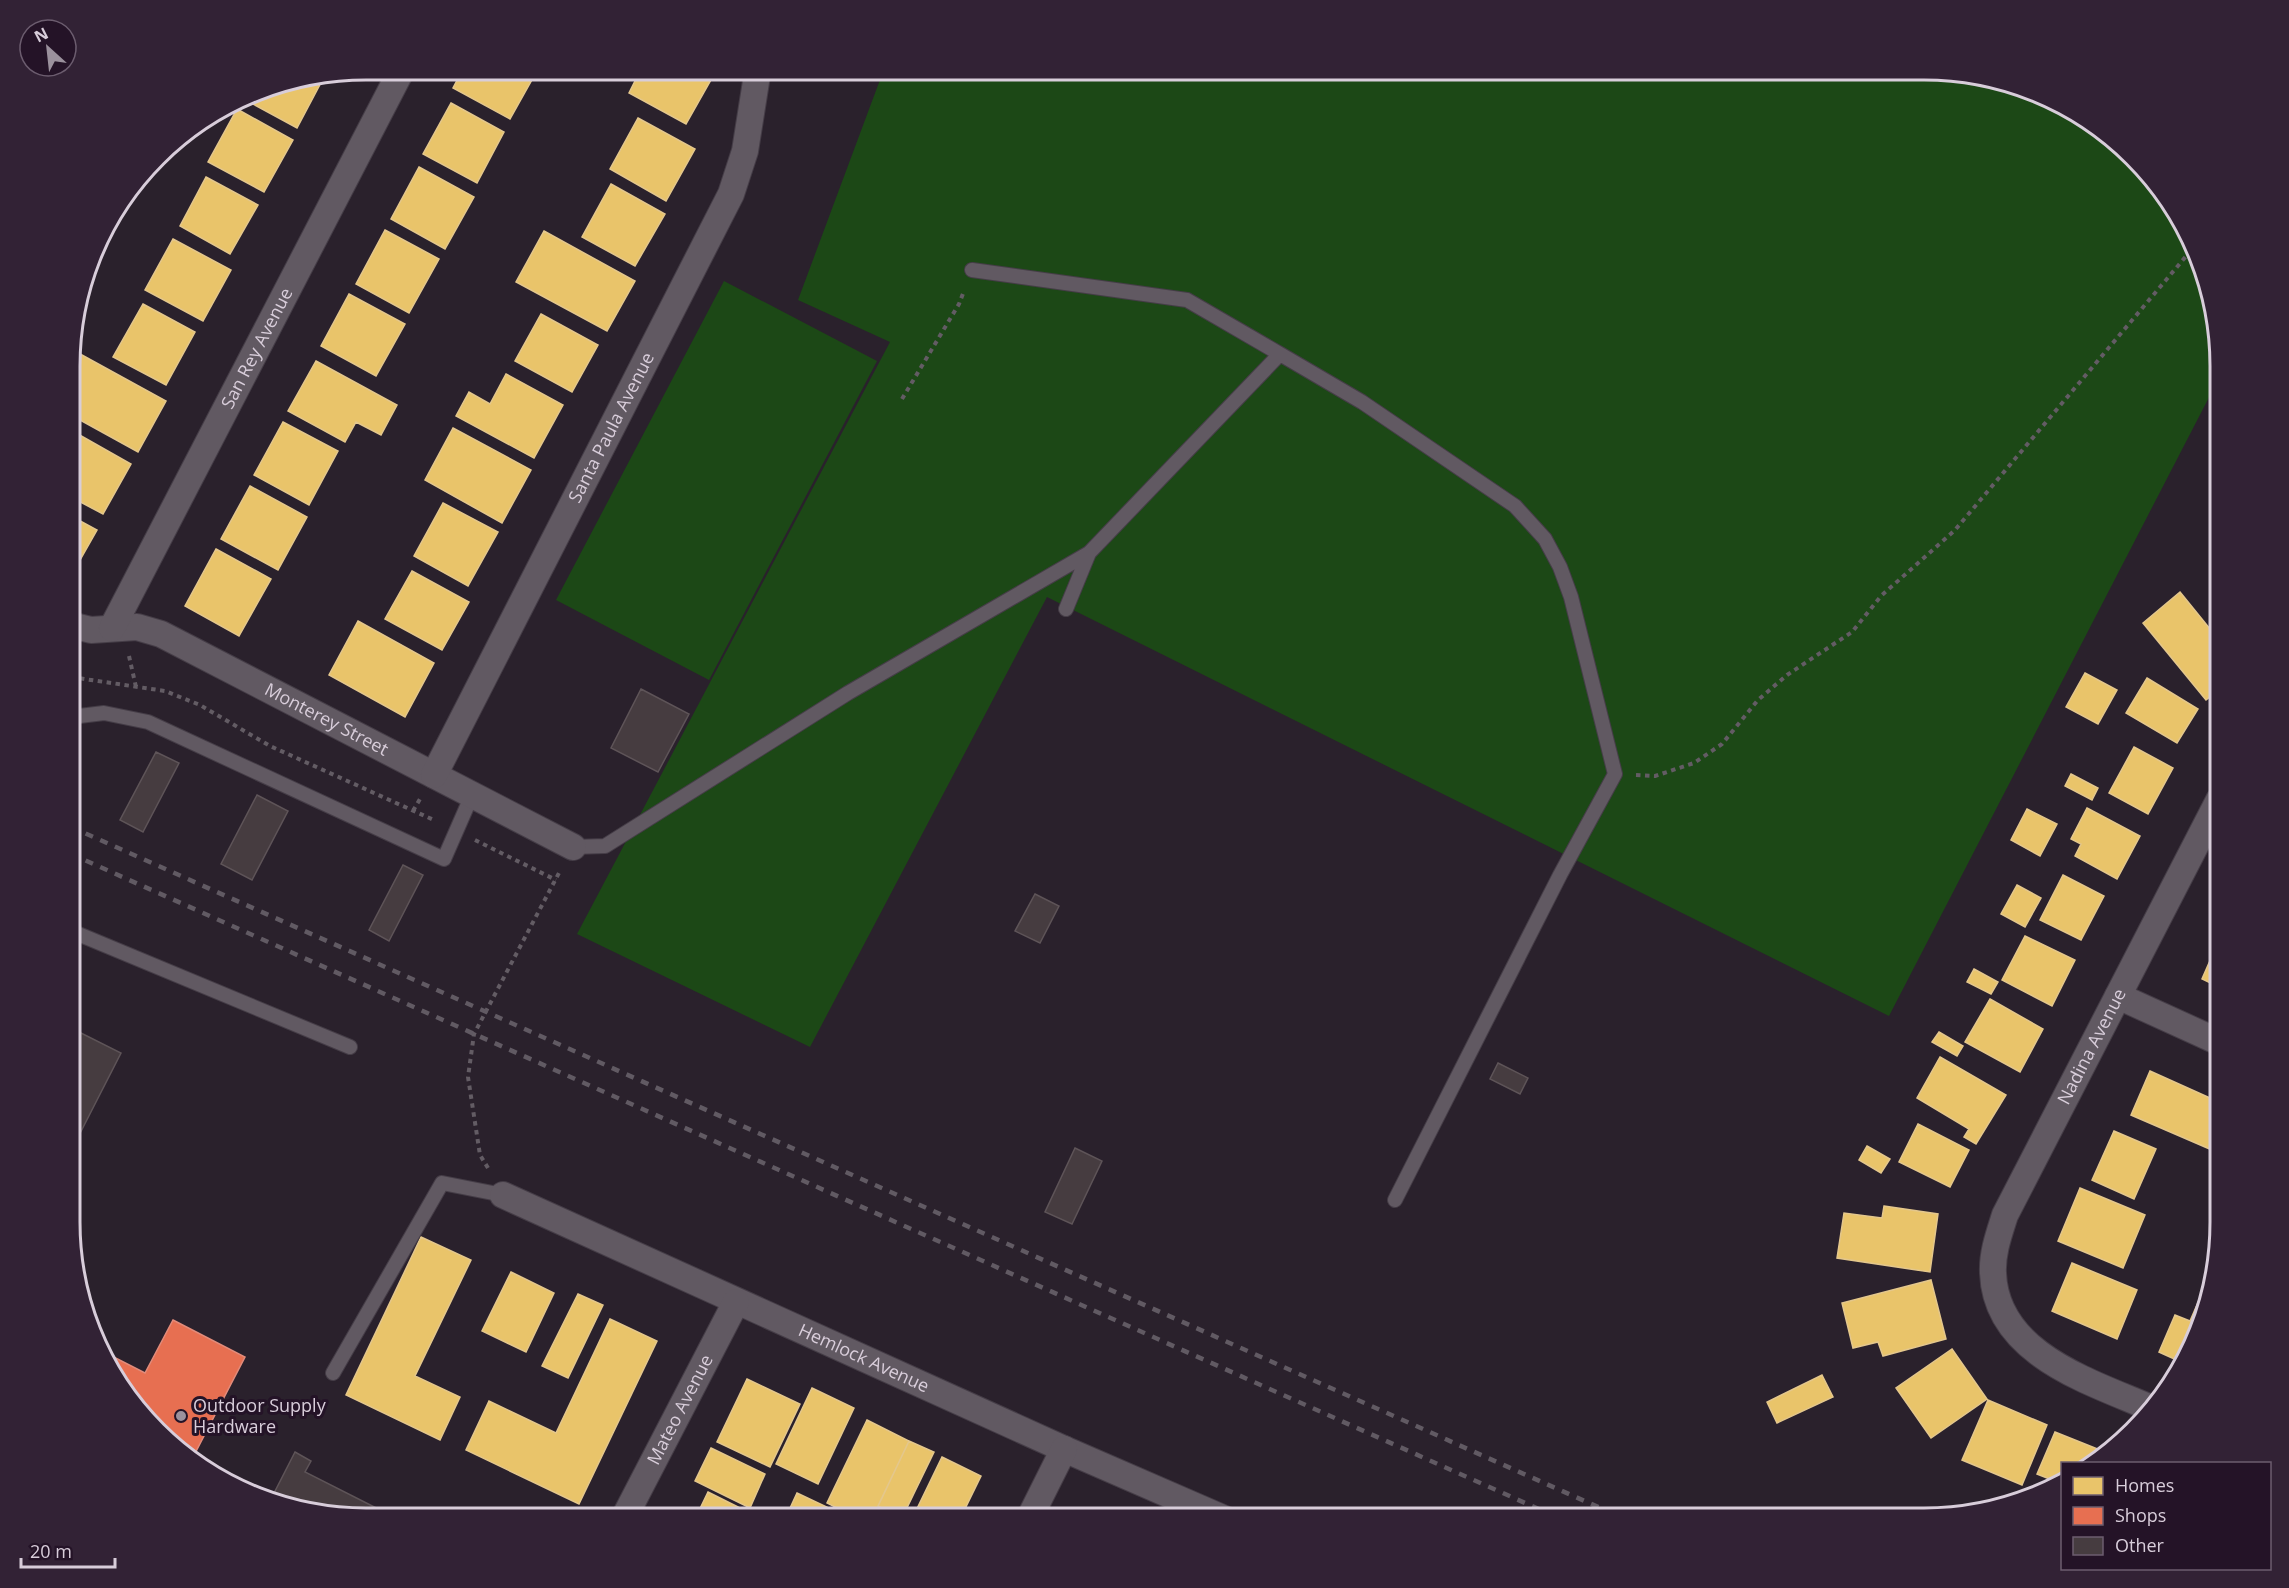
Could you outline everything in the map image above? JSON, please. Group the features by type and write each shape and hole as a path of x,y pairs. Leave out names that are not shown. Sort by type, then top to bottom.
{"street":[{"name":"San Rey Avenue","path":"112,628 396,80"},
{"name":"Santa Paula Avenue","path":"434,775 731,194 745,152 756,80"},
{"name":"Monterey Street","path":"80,627 91,630 137,627 161,634 573,847"},
{"name":"Nadina Avenue","path":"2144,1405 2052,1364 2031,1348 2012,1325 1997,1300 1993,1274 1995,1255 2005,1215 2210,817"},
{"path":"2118,996 2210,1038"},
{"name":"Hemlock Avenue","path":"503,1195 736,1302 1200,1508"},
{"name":"Mateo Avenue","path":"629,1508 736,1302"},
{"path":"1034,1508 1064,1449"}],"lane":[{"path":"972,270 1187,300 1362,402 1515,506 1545,539 1560,567 1571,597 1614,774 1560,875 1395,1200"},
{"path":"573,847 605,846 848,693 1089,553 1280,354"},
{"path":"1066,609 1089,553"},
{"path":"80,716 104,713 148,722 444,859 472,795"},
{"path":"80,934 350,1047"},
{"path":"333,1373 442,1183 503,1195"}],"path":[{"path":"1614,774 1655,776 1694,763 1722,744 1758,700 1787,675 1852,632 1881,596 1954,530 2187,255"},
{"path":"902,399 959,304 972,270"},
{"path":"80,678 165,691 191,701 270,746 440,823"},
{"path":"483,845 556,880"},
{"path":"503,1195 480,1155 468,1077 474,1034 573,847"}],"green space":[{"path":"880,80 1942,80 1998,89 2050,109 2098,139 2139,177 2171,222 2188,256 2200,291 2209,347 2210,395 1889,1016 1047,597 810,1047 577,934 890,342 798,300"},
{"path":"724,281 877,361 709,680 556,600"}],"building: Homes":[{"path":"457,80 532,80 510,119 453,88"},
{"path":"636,80 711,80 686,124 629,93"},
{"path":"321,83 297,128 251,103 291,89"},
{"path":"451,103 504,132 477,183 423,154"},
{"path":"238,110 293,140 264,192 208,162"},
{"path":"638,118 695,149 666,201 610,169"},
{"path":"419,167 474,197 445,249 391,219"},
{"path":"206,177 258,205 230,254 180,226"},
{"path":"611,184 665,214 635,266 582,237"},
{"path":"385,230 439,259 409,313 356,284"},
{"path":"544,231 635,281 607,331 516,282"},
{"path":"173,239 231,270 203,321 145,290"},
{"path":"349,294 405,324 376,376 321,346"},
{"path":"143,304 195,332 166,385 113,357"},
{"path":"541,314 598,345 572,392 515,361"},
{"path":"80,354 166,401 138,452 80,420"},
{"path":"316,361 397,405 381,435 356,422 345,442 288,411"},
{"path":"506,374 563,405 534,458 456,416 469,392 490,404"},
{"path":"283,422 338,451 309,505 254,475"},
{"path":"453,428 531,470 502,523 425,480"},
{"path":"80,435 131,464 103,514 80,502"},
{"path":"250,486 307,517 278,570 221,539"},
{"path":"443,503 498,532 468,586 414,556"},
{"path":"80,521 97,530 80,560"},
{"path":"216,549 271,579 239,636 185,606"},
{"path":"412,571 469,602 442,650 385,619"},
{"path":"2180,592 2210,629 2210,697 2206,700 2143,623"},
{"path":"358,621 434,663 405,717 329,675"},
{"path":"2085,673 2117,690 2098,724 2066,707"},
{"path":"2147,678 2198,709 2177,743 2126,713"},
{"path":"2134,747 2173,768 2148,814 2109,793"},
{"path":"2071,774 2098,788 2092,800 2065,786"},
{"path":"2087,808 2140,836 2117,879 2075,856 2081,844 2071,839"},
{"path":"2027,809 2057,824 2040,856 2011,840"},
{"path":"2063,875 2104,896 2081,940 2040,920"},
{"path":"2017,885 2041,898 2025,927 2001,914"},
{"path":"2025,936 2075,960 2052,1006 2002,980"},
{"path":"2210,961 2210,983 2202,979"},
{"path":"1974,969 1998,982 1991,994 1967,982"},
{"path":"1990,999 2043,1029 2020,1072 1965,1042"},
{"path":"1939,1032 1963,1046 1957,1056 1932,1042"},
{"path":"1940,1057 2006,1095 1976,1144 1964,1137 1969,1129 1917,1098"},
{"path":"2150,1071 2210,1098 2210,1149 2131,1115"},
{"path":"1918,1124 1969,1150 1950,1187 1899,1162"},
{"path":"2114,1131 2156,1149 2134,1199 2092,1180"},
{"path":"1867,1146 1890,1159 1881,1173 1859,1160"},
{"path":"2080,1188 2145,1215 2123,1268 2058,1241"},
{"path":"1884,1206 1938,1214 1930,1272 1837,1258 1844,1213 1882,1218"},
{"path":"421,1237 471,1260 415,1376 460,1397 440,1440 346,1395"},
{"path":"2072,1263 2137,1290 2117,1339 2052,1311"},
{"path":"511,1272 554,1293 526,1352 482,1331"},
{"path":"1931,1280 1946,1339 1883,1356 1878,1342 1853,1348 1842,1303"},
{"path":"578,1294 603,1305 568,1378 542,1366"},
{"path":"2199,1301 2188,1332 2175,1359 2159,1352 2175,1315 2190,1321"},
{"path":"610,1319 657,1341 579,1504 466,1450 489,1401 556,1433"},
{"path":"1952,1349 1987,1399 1931,1438 1896,1388"},
{"path":"1822,1375 1833,1397 1777,1423 1767,1402"},
{"path":"747,1379 800,1404 770,1467 717,1442"},
{"path":"812,1388 854,1408 818,1484 776,1464"},
{"path":"1988,1400 2047,1425 2022,1485 1962,1460"},
{"path":"867,1420 909,1441 877,1508 837,1508 827,1503"},
{"path":"2055,1432 2098,1449 2079,1462 2061,1462 2061,1473 2050,1479 2037,1474"},
{"path":"909,1441 934,1452 907,1508 878,1506"},
{"path":"711,1448 765,1474 750,1508 695,1481"},
{"path":"942,1457 981,1476 965,1508 917,1508"},
{"path":"708,1492 740,1508 700,1508"},
{"path":"797,1493 829,1508 790,1508"}],"building: Shops":[{"name":"Outdoor Supply Hardware","path":"173,1320 245,1357 196,1452 177,1438 150,1411 113,1357 145,1373"}],"building: Other":[{"path":"641,689 689,714 658,772 611,748"},
{"path":"156,752 179,763 143,832 120,820"},
{"path":"257,795 288,811 252,880 221,864"},
{"path":"403,865 423,875 389,941 369,930"},
{"path":"1035,894 1059,906 1040,943 1015,931"},
{"path":"80,1032 121,1053 80,1133"},
{"path":"1498,1063 1528,1078 1520,1094 1490,1079"},
{"path":"1075,1148 1102,1161 1072,1224 1045,1212"},
{"path":"295,1452 311,1461 305,1472 376,1508 328,1506 274,1493"}],"railway":[{"path":"80,831 1600,1508"},
{"path":"80,858 1536,1508"}],"place":[{"name":"Outdoor Supply Hardware","path":"181,1416"}]}
